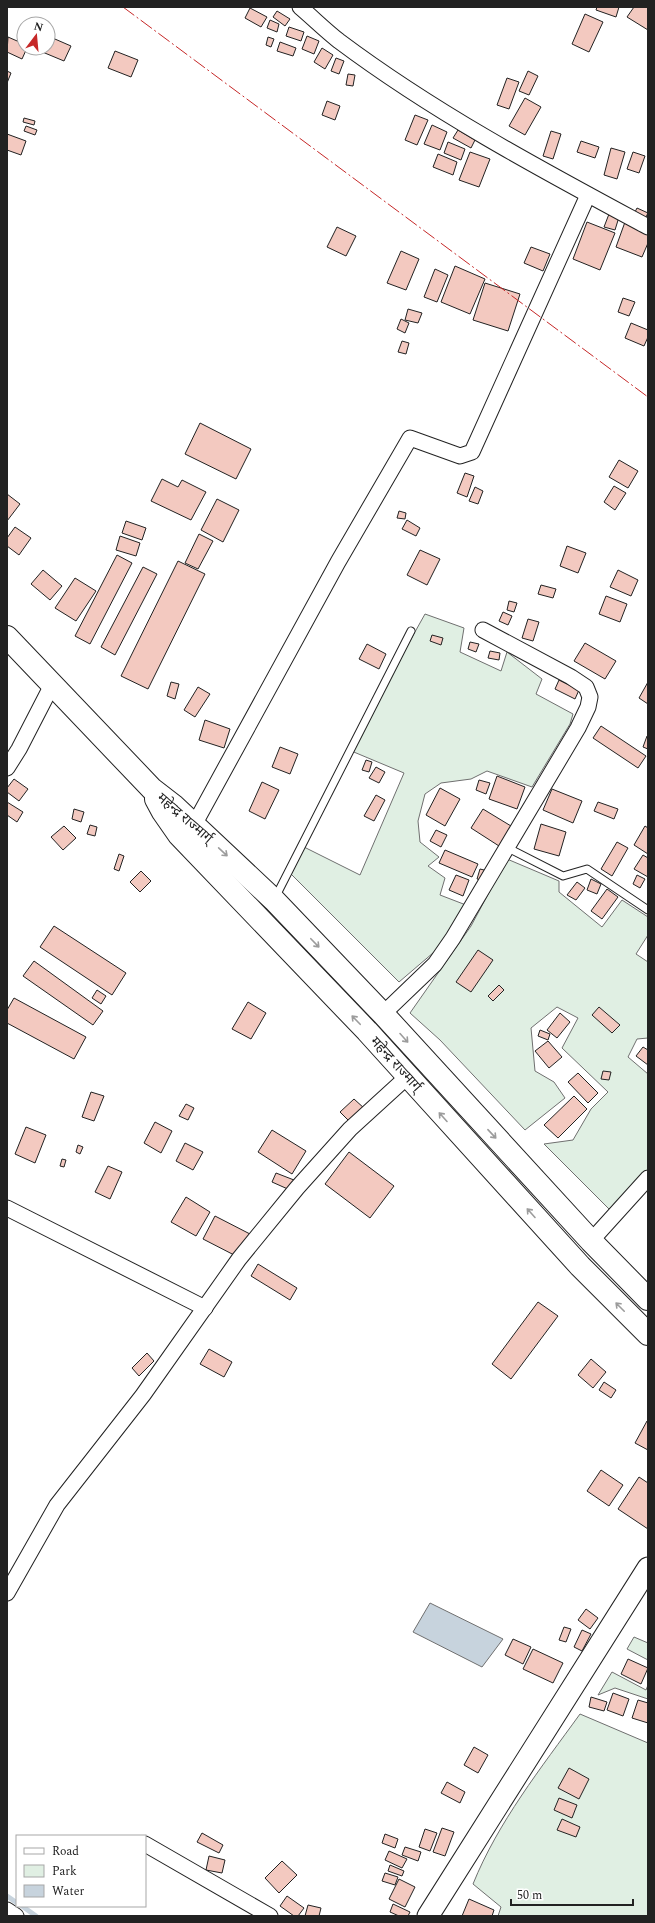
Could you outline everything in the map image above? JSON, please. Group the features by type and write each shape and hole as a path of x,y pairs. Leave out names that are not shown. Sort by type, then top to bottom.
{"highway":[{"name":"महेन्द्र राज्मार्ग्","path":"7,637 152,789 174,806 274,900 382,1014 591,1241 648,1299"},
{"name":"महेन्द्र राज्मार्ग्","path":"152,789 163,812 179,835 367,1031 407,1077 580,1266 648,1334"}],"main road":[{"path":"428,1916 648,1568"}],"street":[{"path":"300,7 338,40 426,101 537,167 648,227"},
{"path":"194,825 338,562 410,438 460,456 472,452 588,194"},
{"path":"382,1014 435,964 453,938 578,728 588,706 590,697 586,687 571,677 483,630"},
{"path":"7,768 19,750 52,685"},
{"path":"7,1593 57,1505 142,1395 239,1260 297,1188 350,1129 407,1077"},
{"path":"591,1241 648,1178"},
{"path":"7,1208 205,1308"},
{"path":"146,1845 270,1916"},
{"path":"7,1910 16,1916"}],"lane":[{"path":"274,900 411,631"},
{"path":"506,847 563,876 587,869 648,910"}],"green space":[{"path":"425,614 464,628 460,652 501,671 507,652 542,679 536,694 573,714 570,724 532,787 487,771 471,779 441,783 425,794 418,821 420,842 439,857 428,866 445,878 440,895 466,905 447,941 399,982 290,873 304,847 360,875 404,773 349,750"},
{"path":"507,859 559,881 559,892 602,927 622,900 648,917 648,935 636,954 648,962 648,1038 637,1039 628,1057 648,1074 648,1171 609,1209 544,1144 573,1140 591,1109 608,1092 562,1048 578,1018 557,1007 531,1028 535,1071 554,1082 565,1098 525,1130 440,1040 410,1013 471,926"},
{"path":"634,1637 648,1643 648,1660 627,1649"},
{"path":"612,1672 646,1690 648,1685 648,1699 615,1688 598,1695"},
{"path":"580,1714 648,1743 648,1916 498,1916 501,1907 473,1884 495,1839 521,1796"}],"water":[{"path":"430,1603 503,1639 482,1667 413,1632"}],"building":[{"path":"597,7 619,7 616,17 596,10"},
{"path":"634,7 648,7 648,30 627,17"},
{"path":"250,8 267,17 261,27 245,18"},
{"path":"277,11 290,19 285,26 273,17"},
{"path":"585,14 603,22 589,52 572,44"},
{"path":"270,20 279,24 277,32 267,28"},
{"path":"289,27 304,32 301,41 286,36"},
{"path":"307,36 319,41 314,54 302,49"},
{"path":"8,37 16,40 16,56 23,56 22,59 7,52"},
{"path":"268,37 274,39 271,47 266,45"},
{"path":"56,39 71,46 64,61 52,56 56,56"},
{"path":"280,42 296,48 293,56 277,51"},
{"path":"322,48 333,55 325,69 314,62"},
{"path":"115,51 138,60 131,77 108,68"},
{"path":"336,58 344,61 339,74 331,71"},
{"path":"7,71 11,73 7,83"},
{"path":"528,71 538,76 529,95 519,91"},
{"path":"348,74 355,75 353,86 346,85"},
{"path":"507,78 519,82 509,109 497,105"},
{"path":"525,98 541,107 525,135 509,126"},
{"path":"327,101 340,106 335,120 322,115"},
{"path":"415,115 428,120 417,145 405,140"},
{"path":"24,118 35,121 34,125 23,122"},
{"path":"432,125 447,132 440,150 424,144"},
{"path":"26,126 37,130 35,135 24,131"},
{"path":"458,130 475,140 471,148 453,138"},
{"path":"551,131 561,134 553,159 543,156"},
{"path":"7,134 26,141 21,155 7,150"},
{"path":"581,141 599,147 595,158 577,152"},
{"path":"448,142 465,149 461,160 444,153"},
{"path":"611,148 625,152 617,179 604,175"},
{"path":"470,152 490,159 479,187 459,180"},
{"path":"633,152 645,156 639,173 627,169"},
{"path":"438,154 457,162 453,175 433,167"},
{"path":"637,208 648,213 644,221 633,216"},
{"path":"609,214 619,217 615,230 604,227"},
{"path":"587,222 615,233 600,270 573,259"},
{"path":"625,222 648,231 648,243 642,257 616,247"},
{"path":"337,227 356,236 346,256 327,247"},
{"path":"531,247 550,254 543,271 524,263"},
{"path":"401,251 419,259 406,290 387,283"},
{"path":"455,266 485,279 470,314 441,302"},
{"path":"435,269 448,275 437,302 424,297"},
{"path":"485,283 520,294 508,331 473,320"},
{"path":"623,298 635,302 629,316 618,312"},
{"path":"408,309 422,313 418,323 405,320"},
{"path":"401,319 409,323 405,333 397,329"},
{"path":"631,323 648,330 648,337 644,346 625,338"},
{"path":"402,341 409,343 406,354 398,352"},
{"path":"200,423 251,449 236,479 185,454"},
{"path":"619,460 638,471 628,488 609,477"},
{"path":"465,473 474,476 467,497 457,493"},
{"path":"162,479 178,487 182,480 206,492 191,520 151,501"},
{"path":"614,486 626,493 615,510 604,502"},
{"path":"475,487 483,491 478,504 469,501"},
{"path":"7,494 20,504 7,521"},
{"path":"217,499 239,510 223,542 201,530"},
{"path":"399,511 406,513 405,519 397,518"},
{"path":"407,520 420,528 416,536 402,529"},
{"path":"126,521 146,528 142,540 122,533"},
{"path":"15,527 31,538 19,555 7,546 7,538"},
{"path":"199,534 213,541 198,569 185,563"},
{"path":"120,536 140,543 136,556 116,550"},
{"path":"567,546 586,553 578,573 560,566"},
{"path":"420,550 440,559 427,585 407,575"},
{"path":"117,555 132,563 90,644 75,636"},
{"path":"178,561 205,574 148,689 121,676"},
{"path":"143,567 157,574 115,655 101,647"},
{"path":"43,570 62,586 50,600 31,584"},
{"path":"618,570 638,580 631,596 610,587"},
{"path":"75,578 96,591 76,621 55,608"},
{"path":"541,585 556,589 553,598 538,594"},
{"path":"606,596 627,604 620,622 599,614"},
{"path":"509,601 517,603 514,612 507,610"},
{"path":"503,612 512,616 508,625 499,621"},
{"path":"528,619 539,622 533,641 522,638"},
{"path":"432,635 443,638 441,645 430,641"},
{"path":"470,642 479,644 476,652 468,649"},
{"path":"585,643 616,661 605,679 574,661"},
{"path":"367,644 386,654 379,669 359,659"},
{"path":"490,651 500,653 499,660 488,658"},
{"path":"559,680 579,690 575,699 555,689"},
{"path":"171,682 179,684 175,699 167,696"},
{"path":"648,682 648,704 639,698"},
{"path":"198,687 210,694 195,717 184,710"},
{"path":"205,720 230,729 224,748 199,740"},
{"path":"601,726 646,756 638,768 593,738"},
{"path":"648,736 648,749 643,747"},
{"path":"280,747 298,754 290,774 272,767"},
{"path":"366,760 372,762 369,772 362,770"},
{"path":"376,767 385,772 379,783 369,778"},
{"path":"497,776 525,787 517,809 489,799"},
{"path":"14,779 28,789 19,801 7,792 7,788"},
{"path":"479,780 490,783 486,794 476,790"},
{"path":"262,782 279,790 265,819 249,811"},
{"path":"440,788 460,799 445,826 426,815"},
{"path":"552,789 582,801 573,823 543,810"},
{"path":"376,795 385,800 374,821 364,816"},
{"path":"7,802 23,812 17,822 7,815"},
{"path":"598,802 618,809 614,819 594,811"},
{"path":"74,809 84,812 81,822 72,819"},
{"path":"483,809 511,826 499,846 471,828"},
{"path":"541,824 566,832 559,856 534,849"},
{"path":"90,825 97,827 95,836 87,834"},
{"path":"64,826 76,838 63,850 51,837"},
{"path":"645,826 648,828 648,854 634,845"},
{"path":"436,830 447,835 441,847 430,841"},
{"path":"617,842 628,848 612,876 601,869"},
{"path":"445,850 478,864 472,877 439,863"},
{"path":"119,854 124,856 119,871 114,869"},
{"path":"643,855 648,858 648,877 634,869"},
{"path":"480,869 488,871 486,881 477,879"},
{"path":"141,871 151,881 140,892 130,882"},
{"path":"456,875 469,880 463,896 449,890"},
{"path":"637,875 645,879 640,888 633,884"},
{"path":"591,879 601,884 597,894 587,890"},
{"path":"577,882 585,888 576,900 567,895"},
{"path":"607,889 618,897 602,919 591,911"},
{"path":"54,926 126,973 112,995 40,947"},
{"path":"478,950 493,960 471,992 456,982"},
{"path":"34,961 103,1011 93,1025 23,976"},
{"path":"499,985 504,990 493,1001 488,996"},
{"path":"97,990 106,996 101,1004 92,998"},
{"path":"14,998 86,1037 74,1059 7,1023 7,1010"},
{"path":"248,1002 266,1013 251,1039 232,1029"},
{"path":"599,1007 620,1025 612,1033 592,1015"},
{"path":"560,1013 570,1022 557,1038 547,1030"},
{"path":"540,1030 550,1034 548,1040 538,1036"},
{"path":"548,1041 562,1057 549,1068 535,1051"},
{"path":"643,1047 648,1050 648,1065 636,1056"},
{"path":"603,1071 611,1072 609,1080 601,1079"},
{"path":"578,1073 598,1093 588,1103 568,1082"},
{"path":"91,1092 104,1096 94,1121 82,1117"},
{"path":"574,1096 587,1109 558,1138 544,1125"},
{"path":"354,1099 365,1109 351,1123 340,1112"},
{"path":"186,1104 194,1108 188,1120 179,1116"},
{"path":"155,1122 172,1131 161,1153 144,1143"},
{"path":"26,1127 46,1135 35,1163 15,1154"},
{"path":"272,1130 306,1151 292,1174 258,1152"},
{"path":"185,1143 203,1152 193,1170 176,1161"},
{"path":"78,1145 83,1147 80,1154 76,1152"},
{"path":"349,1152 394,1186 370,1218 325,1184"},
{"path":"62,1159 66,1160 64,1167 60,1166"},
{"path":"108,1166 122,1172 110,1199 95,1192"},
{"path":"276,1173 294,1180 290,1190 272,1182"},
{"path":"186,1197 210,1212 196,1236 171,1222"},
{"path":"215,1216 250,1234 238,1257 203,1239"},
{"path":"258,1264 297,1288 290,1300 251,1276"},
{"path":"538,1302 558,1316 511,1379 492,1364"},
{"path":"209,1349 232,1362 224,1377 200,1364"},
{"path":"147,1353 154,1361 139,1376 132,1368"},
{"path":"591,1359 606,1372 593,1388 578,1375"},
{"path":"604,1382 616,1390 611,1398 599,1390"},
{"path":"647,1421 648,1422 648,1450 635,1443"},
{"path":"601,1470 623,1485 609,1506 587,1491"},
{"path":"639,1477 648,1483 648,1529 618,1509"},
{"path":"586,1609 598,1618 590,1629 578,1620"},
{"path":"564,1627 571,1629 566,1642 559,1640"},
{"path":"582,1630 591,1634 582,1651 574,1647"},
{"path":"513,1639 531,1647 523,1664 505,1655"},
{"path":"533,1649 563,1663 553,1683 523,1669"},
{"path":"628,1659 648,1668 641,1684 621,1674"},
{"path":"613,1693 629,1699 623,1716 607,1710"},
{"path":"591,1697 607,1702 604,1711 589,1707"},
{"path":"638,1700 648,1703 648,1723 632,1718"},
{"path":"474,1747 488,1755 478,1773 464,1765"},
{"path":"569,1768 589,1779 579,1799 558,1788"},
{"path":"447,1782 465,1792 460,1803 441,1793"},
{"path":"559,1798 577,1805 572,1818 554,1810"},
{"path":"562,1819 580,1827 576,1837 557,1830"},
{"path":"442,1828 454,1832 445,1856 433,1852"},
{"path":"425,1829 437,1833 430,1851 419,1847"},
{"path":"202,1833 223,1845 219,1853 197,1842"},
{"path":"385,1834 398,1839 395,1848 382,1843"},
{"path":"405,1847 421,1852 418,1861 402,1855"},
{"path":"389,1851 407,1859 402,1868 385,1860"},
{"path":"209,1856 225,1860 222,1873 206,1870"},
{"path":"282,1861 297,1875 279,1893 265,1878"},
{"path":"390,1865 404,1871 402,1876 388,1871"},
{"path":"385,1873 398,1877 395,1885 382,1881"},
{"path":"399,1879 415,1887 405,1907 389,1899"},
{"path":"287,1896 304,1908 298,1916 294,1916 280,1906"},
{"path":"469,1899 494,1910 492,1916 462,1916"},
{"path":"393,1904 410,1912 408,1916 399,1916 390,1912"},
{"path":"308,1905 321,1908 319,1916 305,1916"}],"waterway":[{"path":"7,1896 16,1902"},
{"path":"23,1907 36,1916"}],"power":[{"path":"123,7 648,397"}]}
